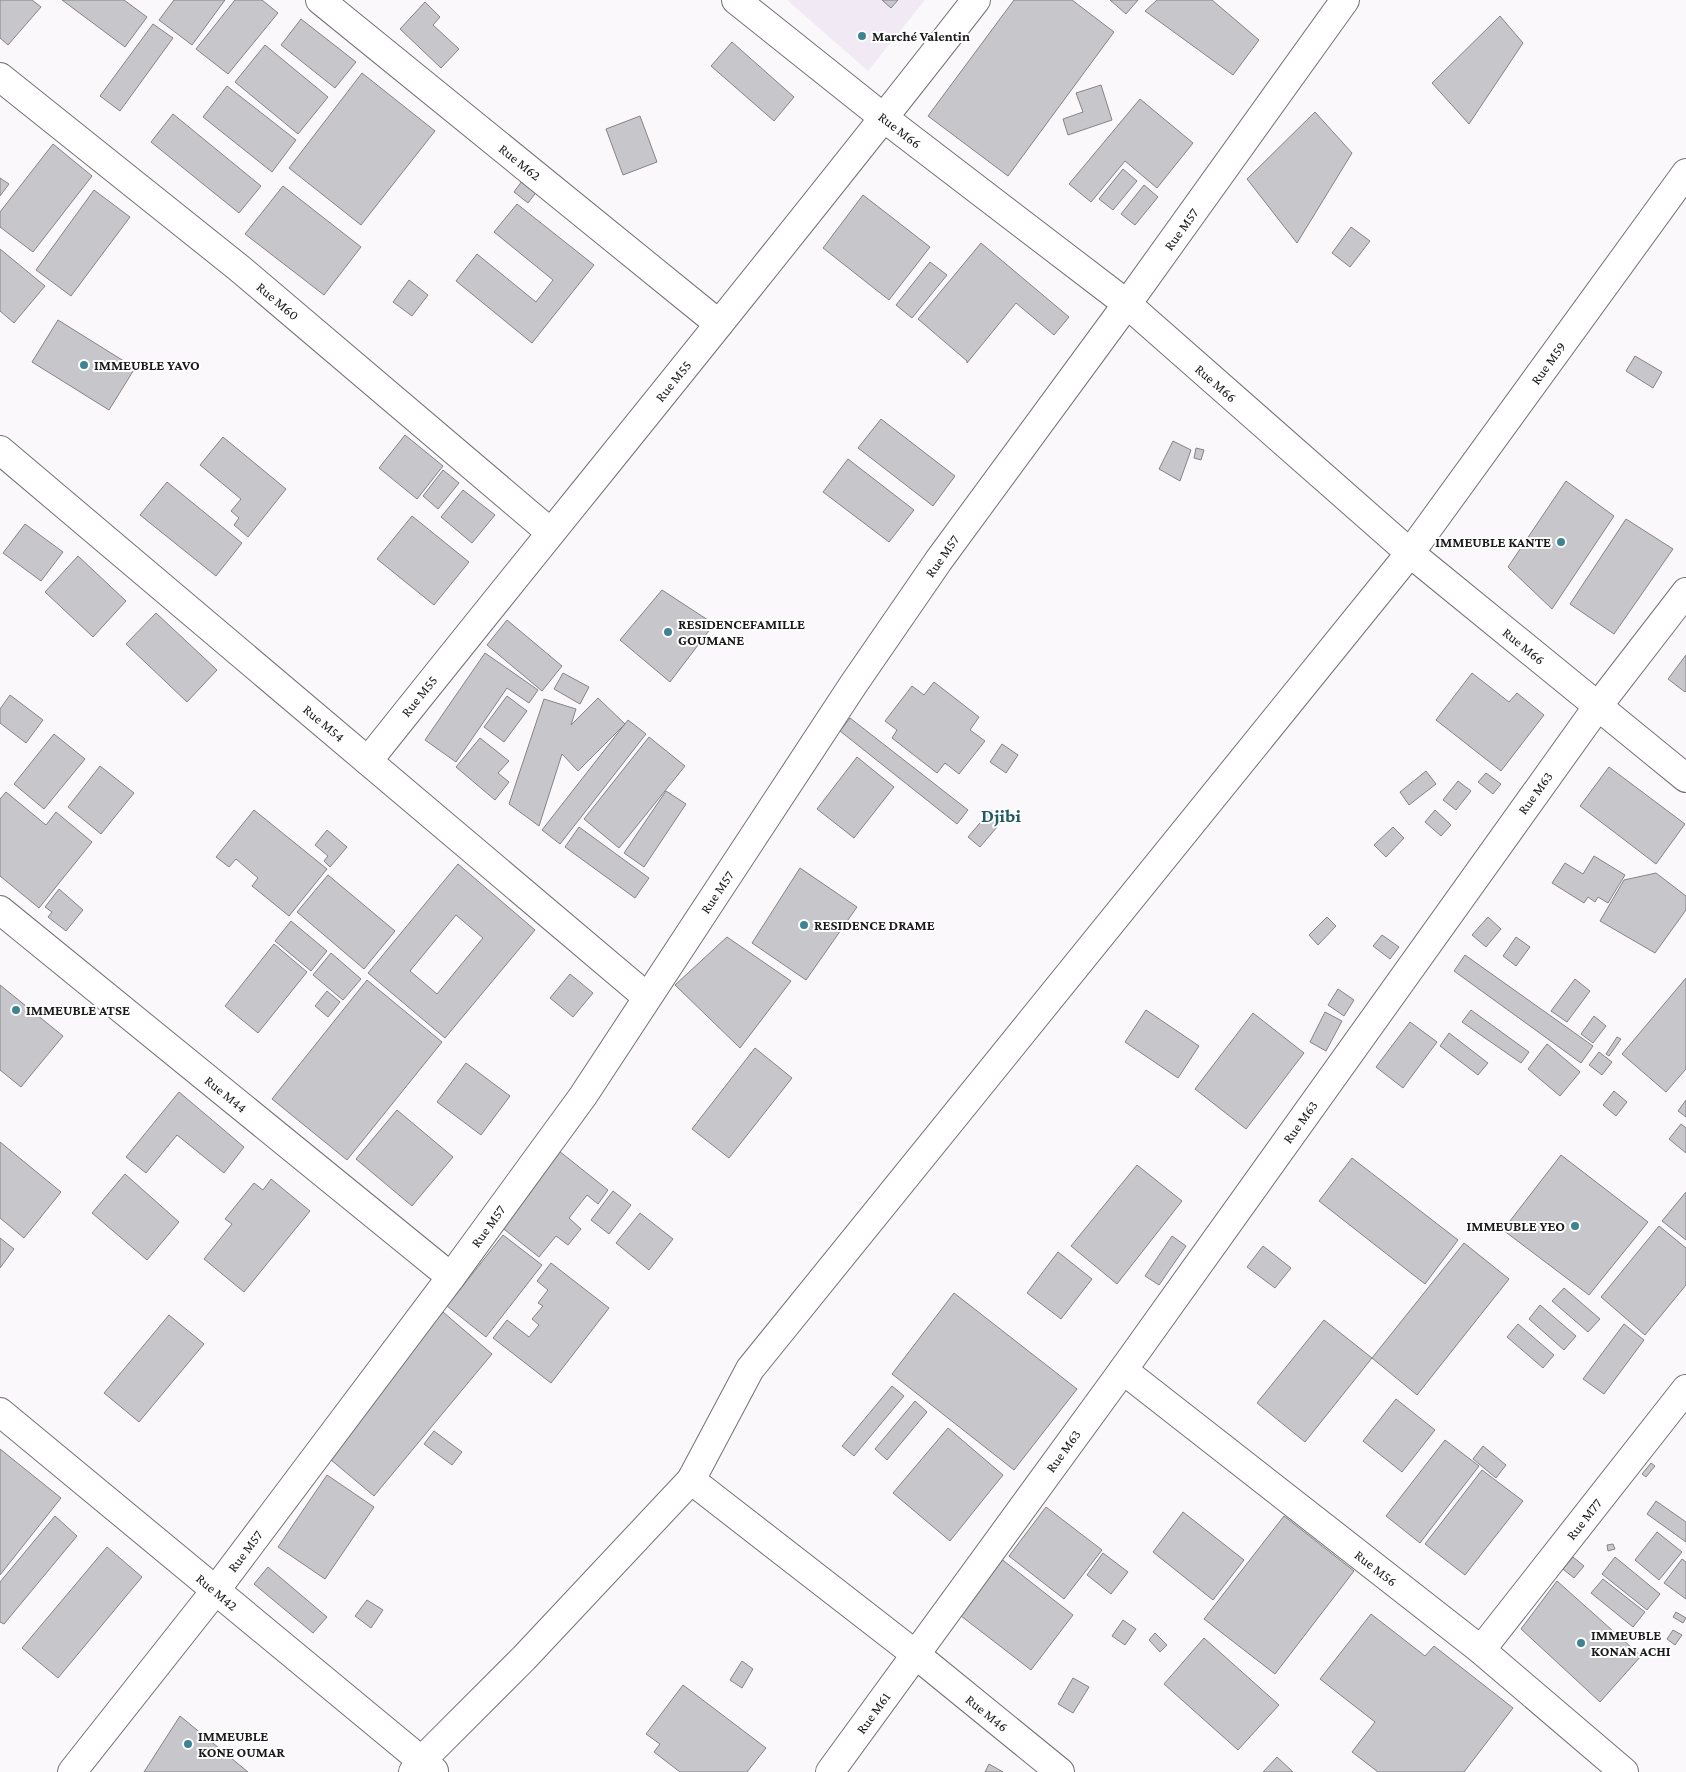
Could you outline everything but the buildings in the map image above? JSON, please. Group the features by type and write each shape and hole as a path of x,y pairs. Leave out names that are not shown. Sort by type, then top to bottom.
{"street":[{"name":"Rue M62","path":"320,0 719,324"},
{"name":"Rue M66","path":"736,0 884,118 1127,304 1410,553 1686,778"},
{"name":"Rue M55","path":"368,761 884,118 976,0"},
{"name":"Rue M57","path":"72,1772 215,1591 451,1277 583,1096 914,596 1345,0"},
{"name":"Rue M60","path":"0,77 239,268 550,532"},
{"name":"Rue M59","path":"423,1768 691,1480 750,1369 1410,553 1686,173"},
{"name":"Rue M54","path":"0,450 647,997"},
{"name":"Rue M63","path":"915,1654 1123,1370 1598,706 1686,592"},
{"name":"Rue M44","path":"0,910 451,1277"},
{"name":"Rue M56","path":"1123,1370 1481,1650 1624,1772"},
{"name":"Rue M77","path":"1481,1650 1686,1389"},
{"name":"Rue M42","path":"0,1412 423,1768"},
{"name":"Rue M46","path":"691,1480 915,1654 1060,1772"},
{"name":"Rue M61","path":"830,1772 915,1654"}],"shaded area":[{"name":"Marché Valentin","path":"787,0 925,0 868,71"}],"place":[{"name":"Marché Valentin","path":"862,36"},
{"name":"IMMEUBLE YAVO","path":"84,365"},
{"name":"IMMEUBLE KANTE","path":"1561,542"},
{"name":"RESIDENCEFAMILLE GOUMANE","path":"668,632"},
{"name":"RESIDENCE DRAME","path":"804,925"},
{"name":"IMMEUBLE ATSE","path":"16,1010"},
{"name":"IMMEUBLE YEO","path":"1575,1226"},
{"name":"IMMEUBLE KONAN ACHI","path":"1581,1643"},
{"name":"IMMEUBLE KONE OUMAR","path":"188,1744"}],"district":[{"name":"Djibi","path":"1001,815"}]}
